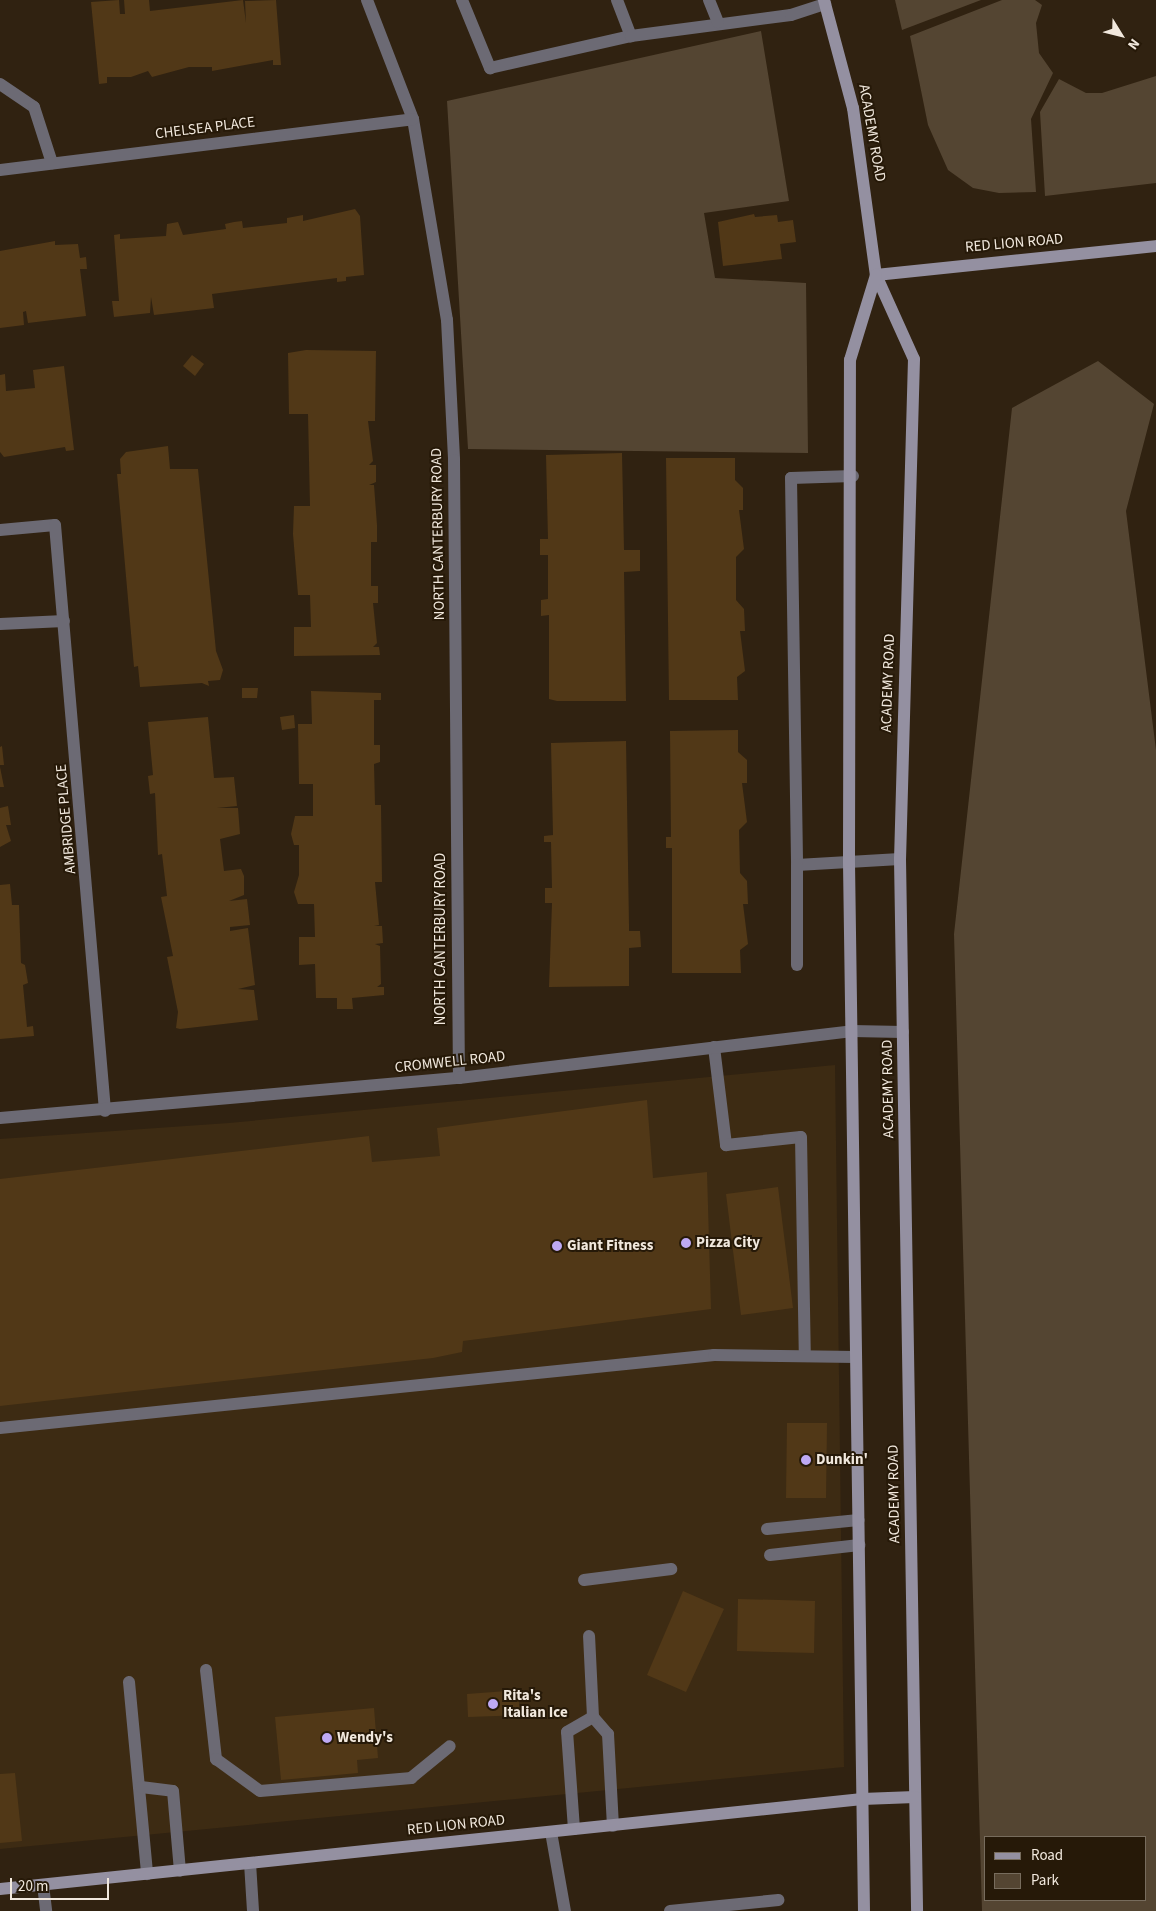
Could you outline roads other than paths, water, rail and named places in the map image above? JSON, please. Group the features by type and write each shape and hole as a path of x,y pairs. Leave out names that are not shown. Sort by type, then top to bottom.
{"main road":[{"name":"ACADEMY ROAD","path":"825,2 853,108 876,275 914,359 900,859 917,1911"},
{"name":"RED LION ROAD","path":"876,275 1156,246"},
{"name":"ACADEMY ROAD","path":"864,1911 849,862 854,476 850,360 876,275"},
{"name":"RED LION ROAD","path":"0,1889 862,1799 916,1797"}],"street":[{"name":"NORTH CANTERBURY ROAD","path":"367,0 413,119 447,320 454,460 458,1078"},
{"path":"462,0 490,68 631,36 718,22 791,15 825,2"},
{"path":"617,0 631,36"},
{"path":"709,0 718,22"},
{"path":"0,84 34,107 52,164"},
{"name":"CHELSEA PLACE","path":"0,170 413,119"},
{"path":"797,965 798,865 791,478 854,476"},
{"name":"AMBRIDGE PLACE","path":"0,530 55,525 105,1111"},
{"path":"0,624 64,621"},
{"path":"798,865 900,859"},
{"name":"CROMWELL ROAD","path":"0,1118 105,1111 458,1078 852,1031 903,1032"},
{"path":"714,1048 726,1146 801,1137 805,1356"},
{"path":"0,1428 714,1355 856,1357"},
{"path":"767,1529 858,1520"},
{"path":"770,1555 859,1546"},
{"path":"584,1580 671,1569"},
{"path":"589,1636 593,1717 608,1734 613,1826"},
{"path":"206,1670 216,1759 260,1791 412,1778 450,1746"},
{"path":"129,1682 141,1787 147,1874"},
{"path":"574,1829 566,1732 593,1717"},
{"path":"141,1787 173,1791 180,1871"},
{"path":"552,1832 565,1911"},
{"path":"250,1863 253,1911"},
{"path":"43,1885 46,1911"},
{"path":"670,1911 778,1900"}],"place":[{"name":"Pizza City","path":"686,1243"},
{"name":"Giant Fitness","path":"557,1246"},
{"name":"Dunkin'","path":"806,1460"},
{"name":"Rita's Italian Ice","path":"493,1704"},
{"name":"Wendy's","path":"327,1738"}]}
